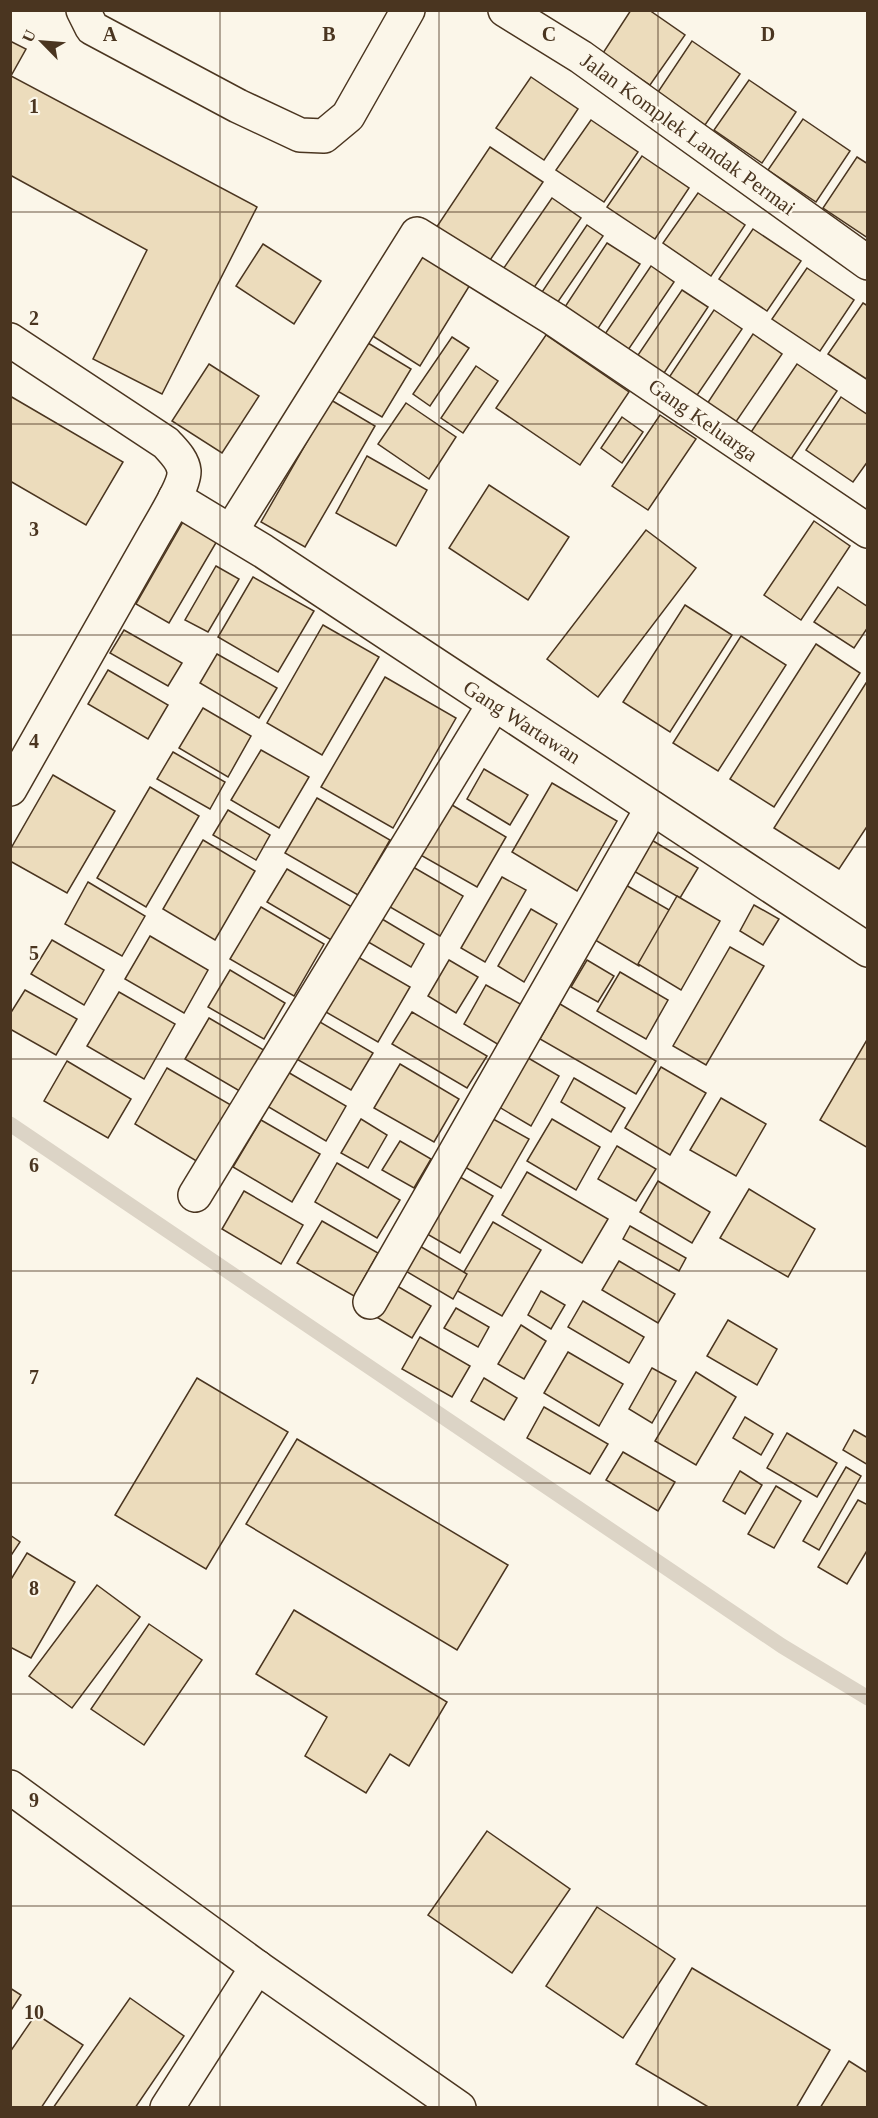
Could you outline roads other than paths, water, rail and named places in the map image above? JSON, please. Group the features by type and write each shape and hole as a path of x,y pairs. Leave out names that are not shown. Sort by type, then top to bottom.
{"street":[{"path":"82,10 92,28 238,106 300,135 324,136 348,116 408,10"},
{"name":"Jalan Komplek Landak Permai","path":"505,10 581,57 867,263"},
{"name":"Gang Keluarga","path":"231,531 417,234 539,309 867,531"},
{"path":"10,340 166,443 180,459 184,472 175,498 10,789"},
{"name":"Gang Wartawan","path":"175,498 231,531 867,950"},
{"path":"195,1195 494,704"},
{"path":"370,1302 652,808"},
{"path":"10,1788 257,1967 459,2108"},
{"path":"167,2108 257,1967"}],"waterway":[{"path":"10,1124 782,1646 868,1698"}]}
